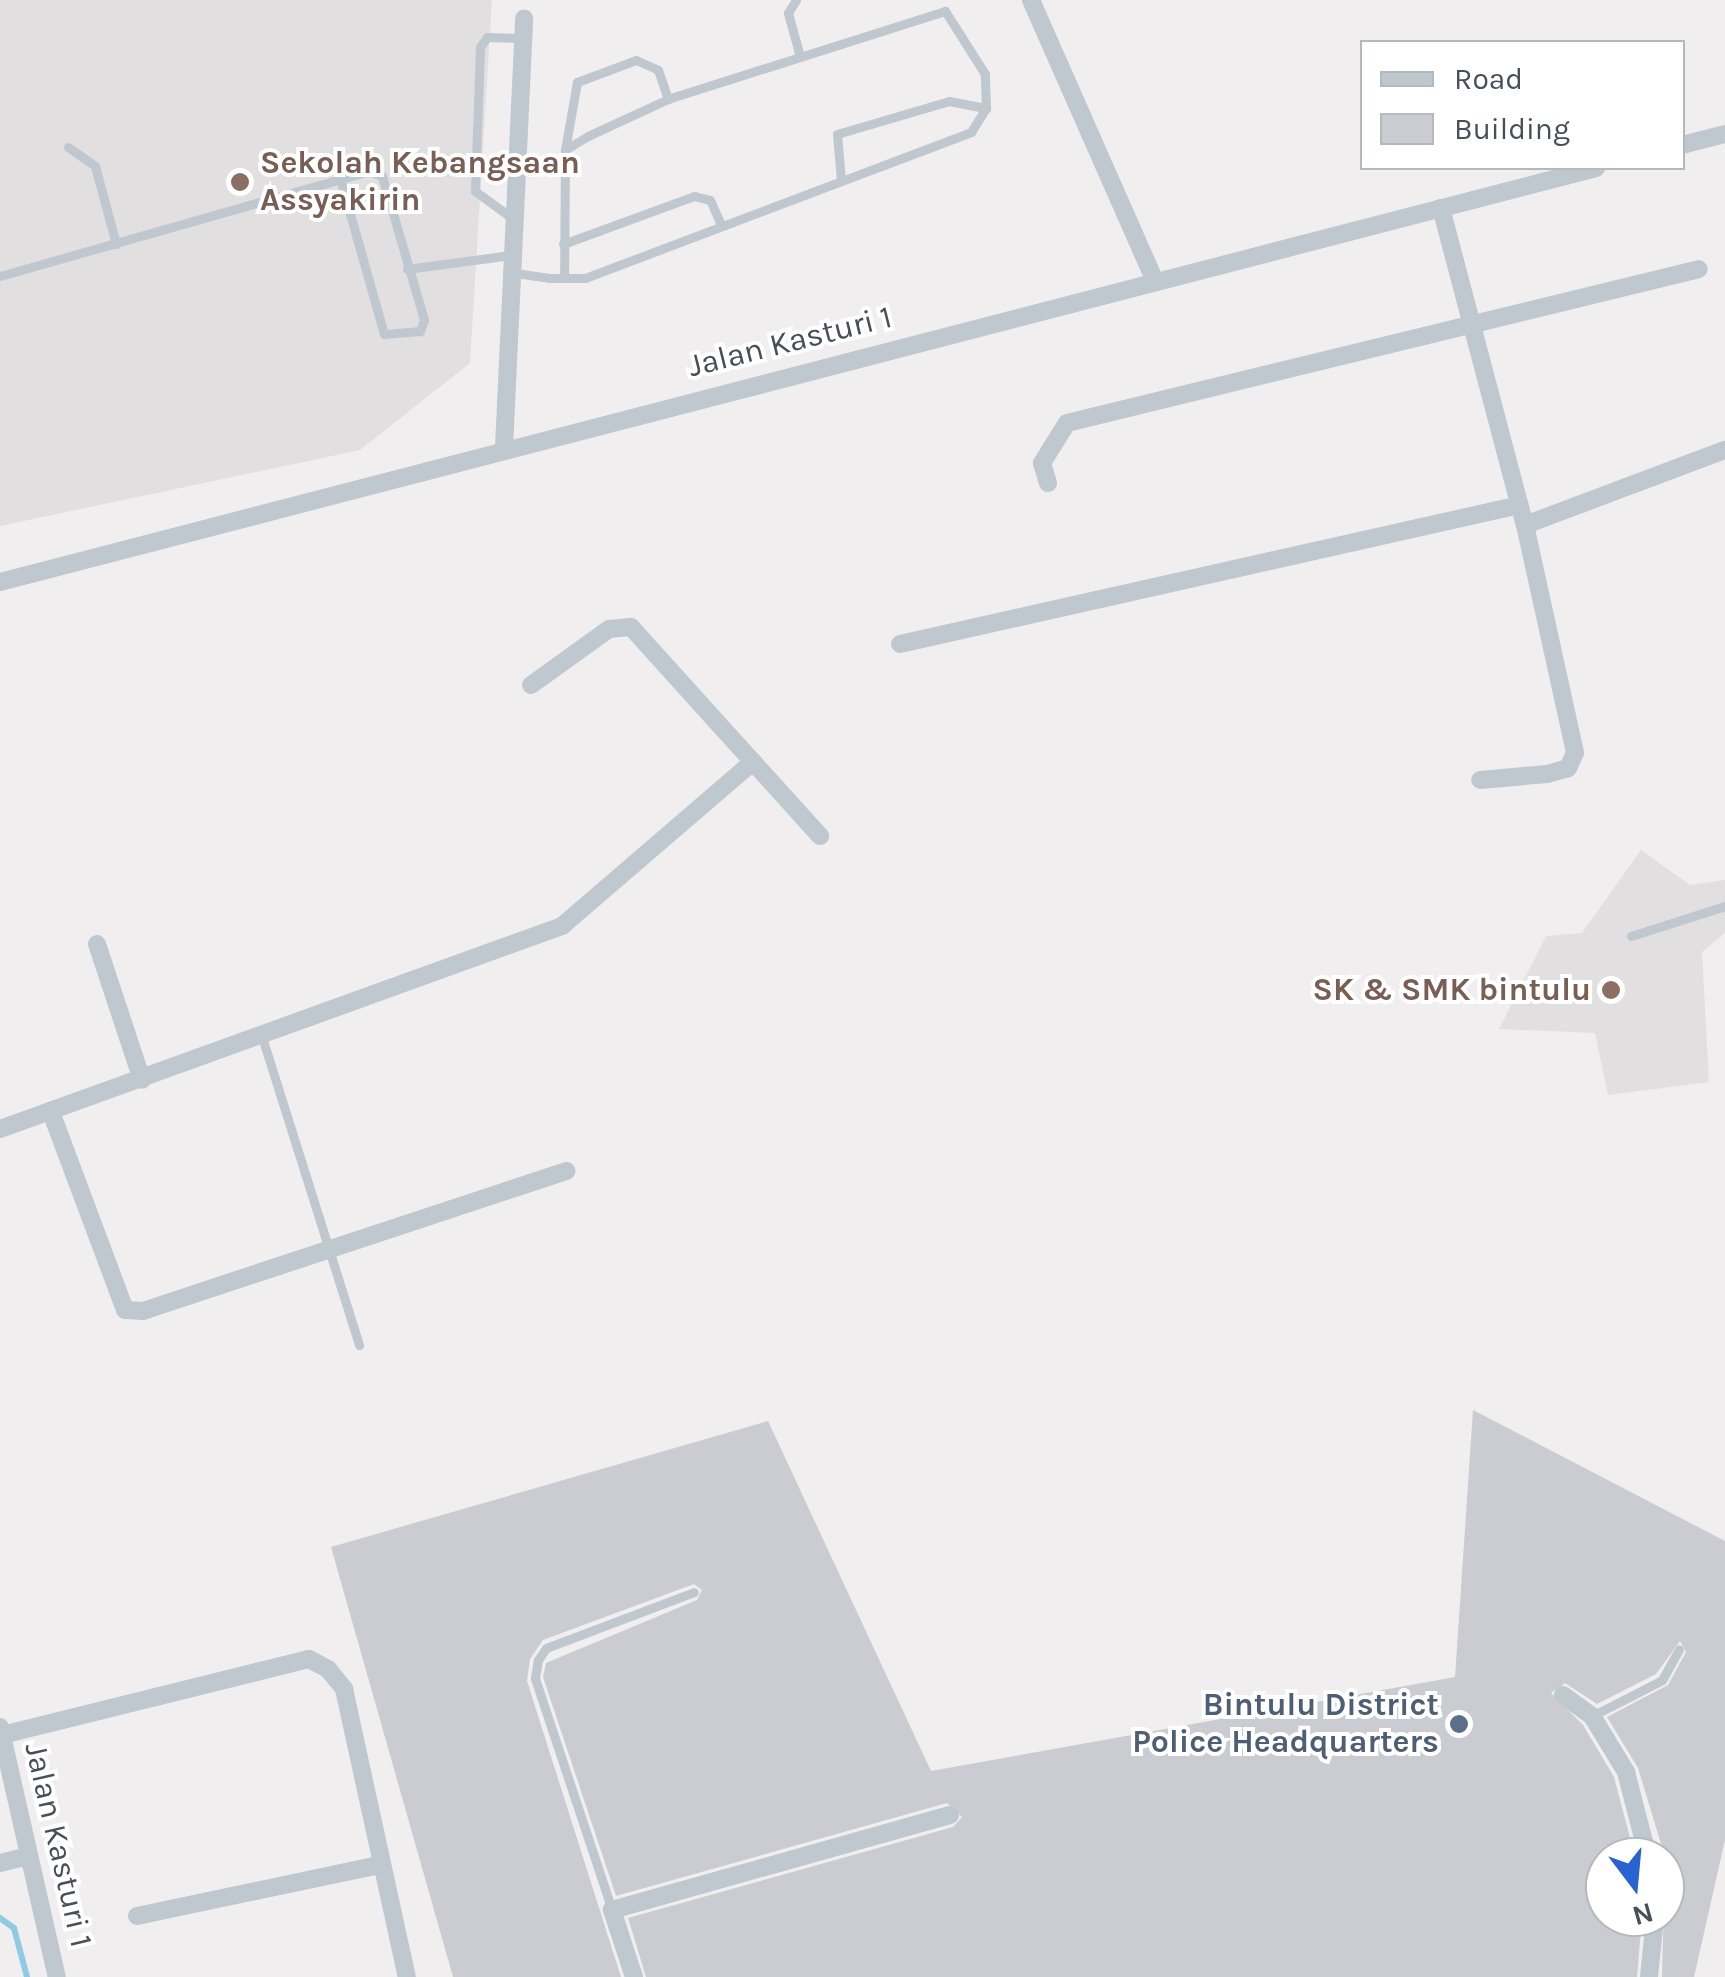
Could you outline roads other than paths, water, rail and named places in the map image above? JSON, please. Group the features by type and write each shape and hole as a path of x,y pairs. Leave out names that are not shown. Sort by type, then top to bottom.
{"street":[{"path":"1030,0 1154,280"},
{"path":"504,446 525,9"},
{"path":"1685,144 1725,134"},
{"name":"Jalan Kasturi 1","path":"0,582 504,446 1588,170"},
{"path":"1440,208 1525,525 1574,761 1547,774 1480,780"},
{"path":"1048,483 1042,463 1067,423 1699,269"},
{"path":"1525,525 1725,450"},
{"path":"900,644 1520,505"},
{"path":"531,686 609,630 631,627 820,836"},
{"path":"0,1129 562,926 753,762"},
{"path":"98,944 142,1080"},
{"path":"51,1112 126,1310 566,1171"},
{"path":"1,1731 309,1659 344,1690 380,1866 408,1977"},
{"path":"1563,1695 1592,1716 1636,1794 1644,1837"},
{"name":"Jalan Kasturi 1","path":"1,1731 56,1977"},
{"path":"634,1977 612,1910 950,1815"},
{"path":"0,1863 29,1856"},
{"path":"137,1916 380,1866"},
{"path":"1649,1977 1653,1937"}],"lane":[{"path":"796,0 788,13 799,53"},
{"path":"407,269 510,264 564,278 585,278 972,132 986,108 985,74 938,0"},
{"path":"565,150 668,99 799,53 945,11"},
{"path":"512,218 475,191 480,47 487,37 522,38"},
{"path":"564,278 565,150 577,82 636,60 658,70 668,99"},
{"path":"841,180 837,134 949,102 986,108"},
{"path":"68,147 95,166 116,244"},
{"path":"0,276 369,172 382,176 423,326 392,339 341,182"},
{"path":"563,244 694,196 710,200 721,225"},
{"path":"1631,936 1725,906"},
{"path":"262,1037 358,1345"},
{"path":"612,1910 536,1678 538,1660 546,1648 694,1592"},
{"path":"1592,1716 1662,1680 1679,1649"}],"waterway":[{"path":"0,1918 14,1928 27,1977"}],"place":[{"name":"Sekolah Kebangsaan Assyakirin","path":"240,182"},
{"name":"SK & SMK bintulu","path":"1611,990"},
{"name":"Bintulu District Police Headquarters","path":"1459,1724"}]}
